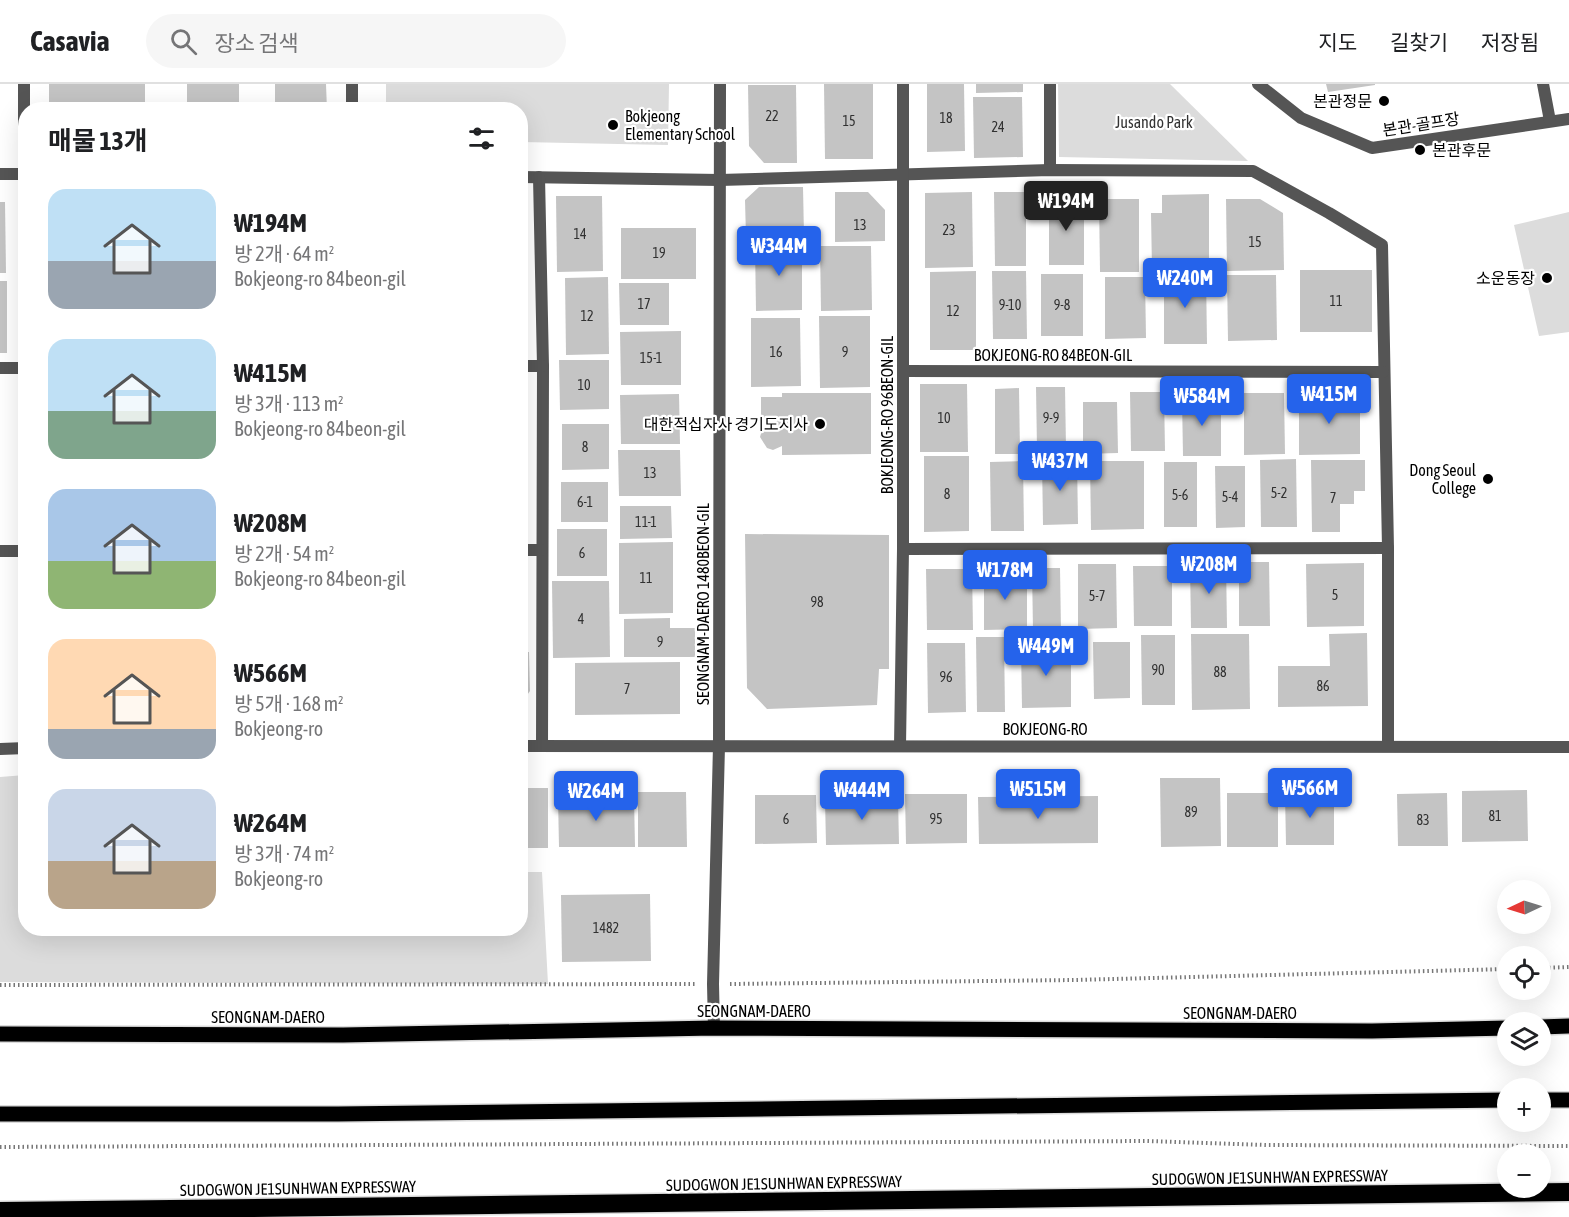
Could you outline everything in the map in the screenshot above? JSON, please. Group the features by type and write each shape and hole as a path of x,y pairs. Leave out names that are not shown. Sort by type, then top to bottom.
{"highway":[{"name":"SUDOGWON JE1SUNHWAN EXPRESSWAY","path":"0,1211 1569,1192"}],"main road":[{"path":"1551,1027 1569,1026"},
{"name":"SEONGNAM-DAERO","path":"0,1034 343,1035 714,1028 1372,1031 1497,1028"},
{"path":"0,1114 338,1114 1497,1100"},
{"path":"1551,1100 1569,1100"}],"street":[{"path":"24,84 24,102"},
{"path":"352,84 352,102"},
{"name":"SEONGNAM-DAERO 1480BEON-GIL","path":"714,1028 713,984 720,746 720,84"},
{"name":"BOKJEONG-RO 96BEON-GIL","path":"900,746 903,549 903,84"},
{"path":"1050,84 1050,170"},
{"name":"본관-골프장","path":"1258,84 1301,118 1372,148 1569,119"},
{"path":"1543,84 1550,121"},
{"path":"528,177 720,180 1050,170 1253,171 1382,245 1388,548 1388,746"},
{"path":"0,174 18,174"},
{"path":"539,177 543,366 542,746"},
{"path":"528,366 543,366"},
{"path":"0,369 18,368"},
{"name":"BOKJEONG-RO 84BEON-GIL","path":"903,371 1383,372"},
{"path":"903,549 1388,548"},
{"path":"528,550 542,550"},
{"path":"0,551 18,551"},
{"name":"BOKJEONG-RO","path":"528,746 1569,747"},
{"path":"0,749 18,748"}],"path":[{"path":"1551,968 1569,968"},
{"path":"0,985 713,984 1074,980 1497,969"},
{"path":"0,1147 1135,1141 1278,1145 1569,1146"}],"green space":[{"name":"Bokjeong Elementary School","path":"386,84 669,84 668,145 528,142 528,102 386,102"},
{"name":"Jusando Park","path":"1058,84 1170,84 1248,161 1059,157"},
{"name":"소운동장","path":"1569,212 1569,332 1539,336 1514,225"},
{"path":"18,776 18,936 528,936 528,872 542,872 548,984 0,982 0,777"}],"building":[{"path":"49,84 145,84 145,102 49,102"},
{"path":"187,84 239,84 239,102 187,102"},
{"path":"275,84 326,84 327,102 275,102"},
{"path":"824,84 873,84 873,159 825,159"},
{"path":"927,84 964,84 965,151 927,152"},
{"path":"976,84 1023,84 1023,92 976,93"},
{"path":"1326,84 1375,84 1375,85 1328,92"},
{"path":"748,85 796,85 797,163 764,163 749,146"},
{"path":"973,97 1022,97 1023,157 974,158"},
{"path":"759,187 803,187 804,236 746,237 745,200"},
{"path":"835,192 868,192 885,210 885,241 835,242"},
{"path":"972,192 973,267 925,268 925,193"},
{"path":"994,192 1026,192 1026,266 995,266"},
{"path":"1209,194 1209,269 1152,270 1151,213 1162,213 1162,195"},
{"path":"556,196 602,196 603,271 557,272"},
{"path":"1049,199 1084,199 1084,265 1049,265"},
{"path":"1099,199 1139,199 1139,272 1100,272"},
{"path":"1226,199 1260,199 1283,213 1284,270 1227,271"},
{"path":"0,202 5,202 6,273 0,273"},
{"path":"621,228 696,228 696,279 621,279"},
{"path":"755,244 802,244 802,310 756,311"},
{"path":"820,246 871,246 872,310 821,311"},
{"path":"1300,270 1372,270 1372,332 1300,332"},
{"path":"976,271 976,350 930,350 930,272"},
{"path":"992,271 1026,271 1027,339 993,339"},
{"path":"1206,273 1207,344 1164,344 1164,274"},
{"path":"1041,274 1083,274 1083,336 1041,336"},
{"path":"1227,275 1276,275 1277,340 1228,341"},
{"path":"608,277 609,354 566,355 565,278"},
{"path":"1105,277 1145,277 1146,338 1105,339"},
{"path":"0,281 7,281 7,353 0,353"},
{"path":"619,283 669,283 669,325 620,325"},
{"path":"819,316 870,316 870,387 820,388"},
{"path":"751,318 800,318 801,386 751,387"},
{"path":"681,331 681,385 621,385 620,332"},
{"path":"559,360 609,360 609,409 560,410"},
{"path":"920,384 967,384 968,452 920,452"},
{"path":"1036,387 1065,387 1066,449 1037,449"},
{"path":"1019,388 1020,454 995,454 995,389"},
{"path":"1130,392 1164,392 1165,451 1131,451"},
{"name":"대한적십자사 경기도지사","path":"782,393 871,393 871,454 782,455 782,446 773,450 767,448 760,437 766,425 773,423 773,418 761,418 761,397 782,397"},
{"path":"1244,393 1284,393 1285,454 1244,455"},
{"path":"679,394 680,444 621,444 620,395"},
{"path":"1299,395 1360,395 1360,454 1299,455"},
{"path":"1182,398 1221,398 1221,456 1183,456"},
{"path":"1083,402 1117,402 1118,453 1083,454"},
{"path":"562,424 609,424 609,469 562,470"},
{"path":"618,450 680,450 681,496 619,496"},
{"path":"924,456 969,456 969,531 924,532"},
{"path":"1296,459 1297,527 1261,527 1260,460"},
{"path":"1042,460 1077,460 1078,524 1043,525"},
{"path":"1311,460 1365,460 1365,491 1354,491 1354,504 1340,504 1340,532 1312,532"},
{"path":"1023,461 1024,531 991,531 990,462"},
{"path":"1090,461 1144,461 1144,529 1091,530"},
{"path":"1164,462 1197,462 1197,527 1164,527"},
{"path":"1215,466 1245,466 1245,527 1216,528"},
{"path":"561,482 608,482 608,522 561,522"},
{"path":"620,506 671,506 672,538 620,539"},
{"path":"557,529 607,529 607,576 557,576"},
{"path":"745,534 889,535 889,669 879,669 877,705 767,709 747,688"},
{"path":"673,542 673,613 619,614 619,543"},
{"path":"1226,562 1227,628 1191,628 1190,563"},
{"path":"1239,562 1269,562 1270,626 1239,626"},
{"path":"1364,563 1364,626 1307,627 1306,564"},
{"path":"1078,564 1116,564 1117,628 1078,629"},
{"path":"1133,566 1172,566 1172,626 1134,626"},
{"path":"1032,568 1060,568 1061,632 1033,632"},
{"path":"926,569 972,569 973,630 927,630"},
{"path":"984,573 1027,573 1027,629 984,630"},
{"path":"552,581 609,581 610,657 553,658"},
{"path":"670,618 670,628 695,628 695,657 624,657 624,619"},
{"path":"1367,633 1368,706 1278,707 1278,666 1330,666 1329,634"},
{"path":"1191,634 1249,634 1250,709 1192,710"},
{"path":"1141,635 1175,635 1175,705 1142,705"},
{"path":"976,637 1004,637 1005,712 977,712"},
{"path":"1093,642 1130,642 1130,698 1094,699"},
{"path":"927,643 965,643 966,712 928,713"},
{"path":"1021,647 1071,647 1071,707 1022,708"},
{"path":"528,652 529,652 530,691 528,694"},
{"path":"680,662 680,714 575,715 575,663"},
{"path":"1160,778 1220,778 1221,846 1161,847"},
{"path":"528,788 548,788 548,848 528,848"},
{"path":"1527,790 1528,841 1462,842 1462,791"},
{"path":"638,792 686,792 687,847 638,847"},
{"path":"1227,793 1278,793 1278,847 1227,847"},
{"path":"1285,793 1334,793 1334,845 1286,845"},
{"path":"1447,793 1448,846 1398,846 1397,794"},
{"path":"905,794 967,794 967,843 906,844"},
{"path":"755,795 816,795 817,843 755,844"},
{"path":"1098,796 1098,843 979,844 978,797"},
{"path":"558,798 634,798 635,847 559,847"},
{"path":"898,798 899,844 826,845 825,799"},
{"path":"650,894 651,961 562,962 561,895"}],"place":[{"name":"본관정문","path":"1384,101"},
{"name":"Bokjeong Elementary School","path":"613,125"},
{"name":"본관후문","path":"1420,150"},
{"name":"소운동장","path":"1547,278"},
{"name":"대한적십자사 경기도지사","path":"820,424"},
{"name":"Dong Seoul College","path":"1488,479"}]}
